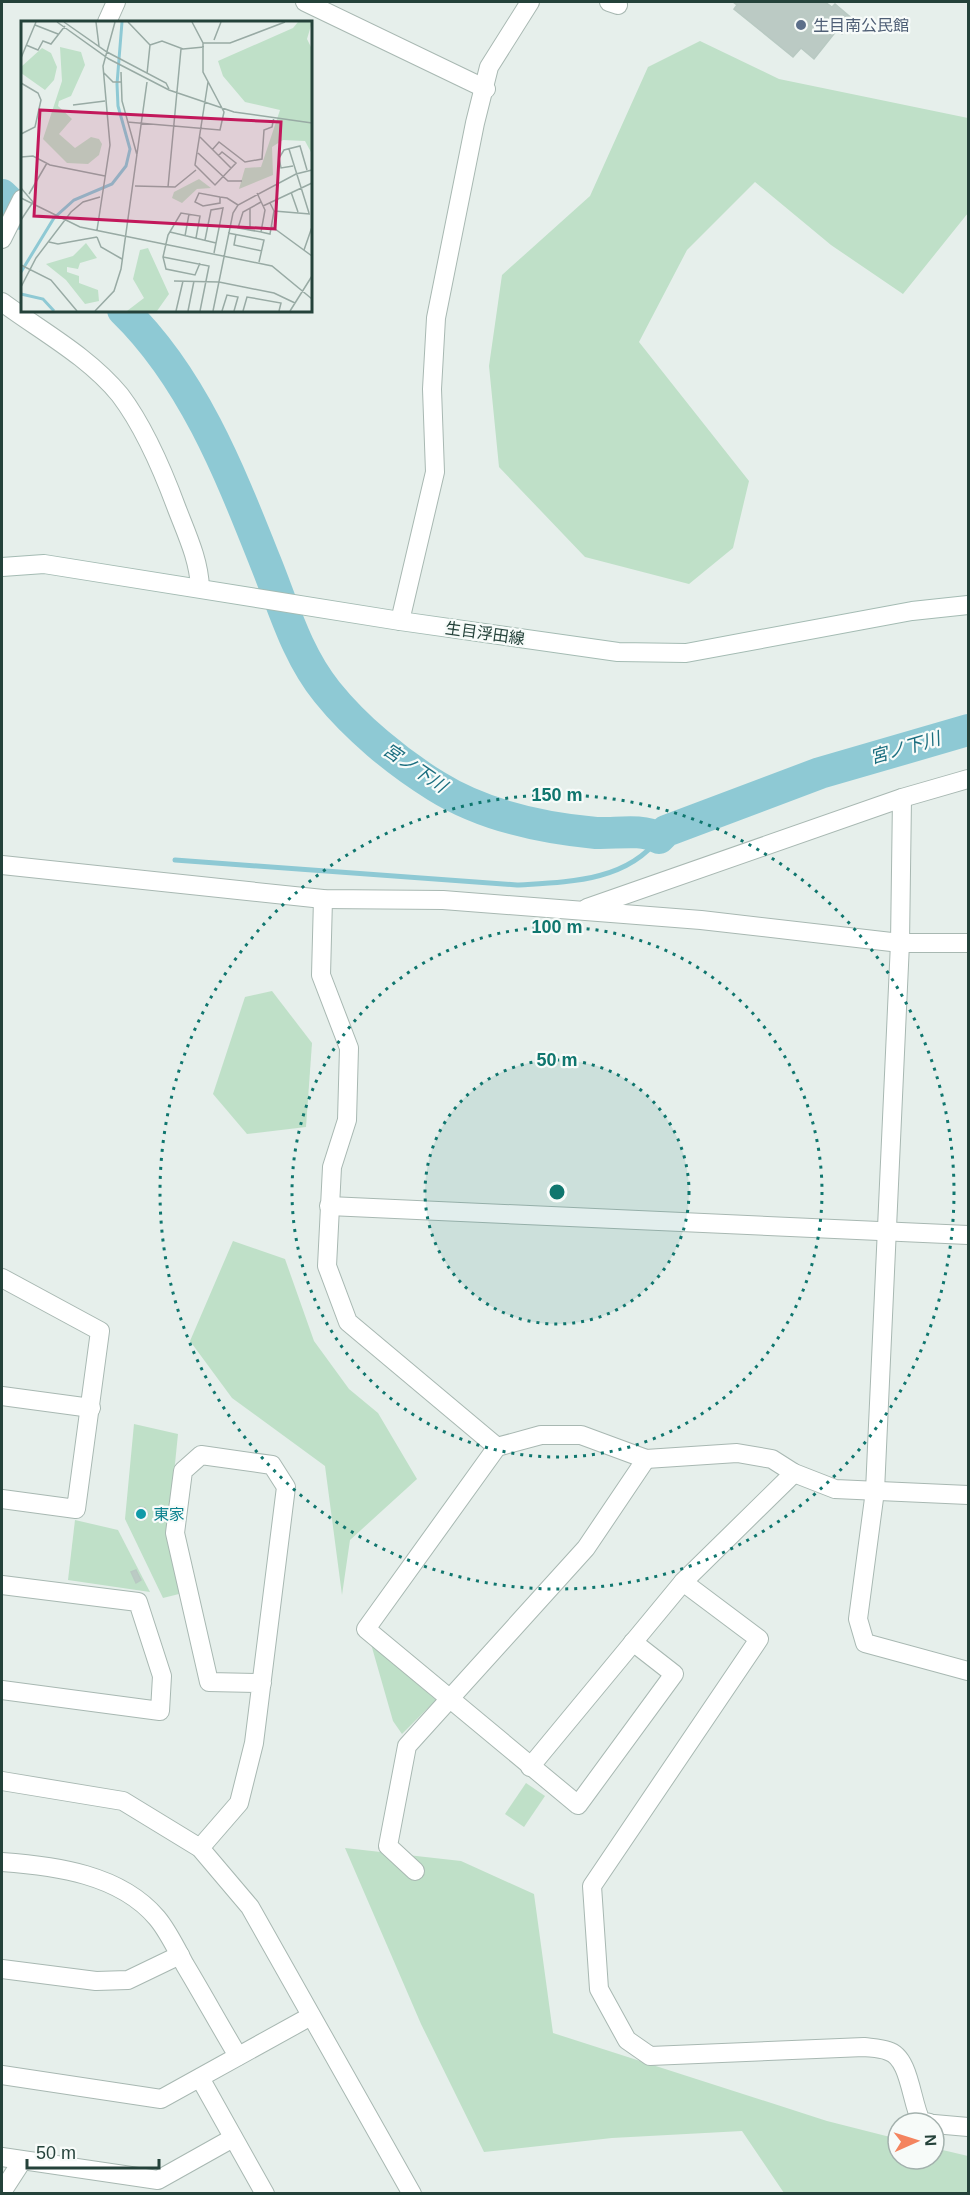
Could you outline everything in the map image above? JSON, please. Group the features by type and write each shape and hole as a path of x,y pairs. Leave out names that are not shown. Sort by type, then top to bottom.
{"street":[{"path":"107,21 116,2"},
{"path":"305,2 486,89"},
{"path":"400,621 435,472 432,389 436,318 475,123 486,89 489,67 530,2"},
{"path":"5,232 21,201"},
{"path":"2,302 54,336 119,395 147,440 170,488 199,569 200,588"},
{"name":"生目浮田線","path":"2,567 44,564 400,621 618,652 686,654 912,611 969,605"},
{"path":"576,912 902,798 969,780"},
{"path":"902,798 900,943 875,1491 858,1619 865,1643 969,1671"},
{"path":"2,866 323,899 443,900 701,920 900,943 969,943"},
{"path":"323,899 321,975 349,1048 347,1120 332,1167 327,1266 348,1322 497,1447"},
{"path":"329,1206 969,1234"},
{"path":"2,1278 100,1331 76,1509 2,1499"},
{"path":"2,1396 91,1408"},
{"path":"633,1642 674,1674 578,1805 366,1629 497,1447 541,1436 581,1435 646,1459 737,1453 772,1459 794,1473 835,1489 969,1495"},
{"path":"200,1848 239,1803 254,1743 262,1683 286,1487 272,1465 201,1455 183,1471 175,1533 209,1682 262,1683"},
{"path":"415,1870 388,1846 407,1746 586,1548 646,1459"},
{"path":"530,1767 683,1582 794,1473"},
{"path":"683,1582 759,1640 592,1886 599,1989 627,2040 650,2056 864,2048 889,2051 899,2057 905,2069 916,2111"},
{"path":"2,1585 138,1602 162,1676 160,1711 2,1690"},
{"path":"2,1781 123,1801 200,1848 250,1907 412,2193"},
{"path":"2,1862 45,1865 102,1881 136,1899 157,1918 238,2056"},
{"path":"2,1969 96,1981 128,1980 180,1955"},
{"path":"2,2075 161,2099 311,2016"},
{"path":"200,2078 265,2193"},
{"path":"946,2125 969,2127"},
{"path":"2,2157 158,2187 233,2138"},
{"path":"2,2192 22,2161"}],"green space":[{"path":"700,41 779,79 968,118 968,213 903,294 831,245 755,182 687,250 639,342 749,481 733,548 689,584 585,557 499,467 489,366 502,275 590,196 648,67"},
{"path":"272,991 312,1043 306,1127 247,1134 213,1094 245,997"},
{"path":"233,1241 285,1259 314,1341 349,1389 378,1413 417,1479 350,1540 342,1595 325,1466 232,1398 190,1341"},
{"path":"134,1424 178,1434 168,1533 179,1594 163,1598 125,1519"},
{"path":"75,1520 118,1530 150,1592 68,1580"},
{"path":"371,1644 436,1700 402,1734 393,1721"},
{"path":"526,1783 545,1796 524,1827 505,1814"},
{"path":"345,1848 461,1861 534,1894 553,2033 827,2121 886,2136 886,2171 946,2171 946,2151 968,2156 968,2193 784,2193 742,2131 612,2138 484,2152 421,2024"}],"building":[{"name":"生目南公民館","path":"733,2 825,2 832,7 835,4 854,20 842,34 837,30 814,59 801,48 793,57 734,9 737,5"},
{"name":"東家","path":"139,1507 145,1508 148,1514 144,1520 137,1520 134,1513"},
{"path":"136,1570 141,1580 136,1583 131,1572"}],"waterway":[{"name":"宮ノ下川","path":"2,195 21,213"},
{"name":"宮ノ下川","path":"125,312 170,366 207,428 238,494 291,629 316,677 338,705 378,744 421,777 454,796 493,813 534,824 596,833 644,833 659,838 666,831 820,773 968,730"},
{"path":"175,860 517,885 556,883 594,877 613,871 645,853 659,838"}],"place":[{"name":"生目南公民館","path":"801,25"},
{"name":"東家","path":"141,1514"}]}
